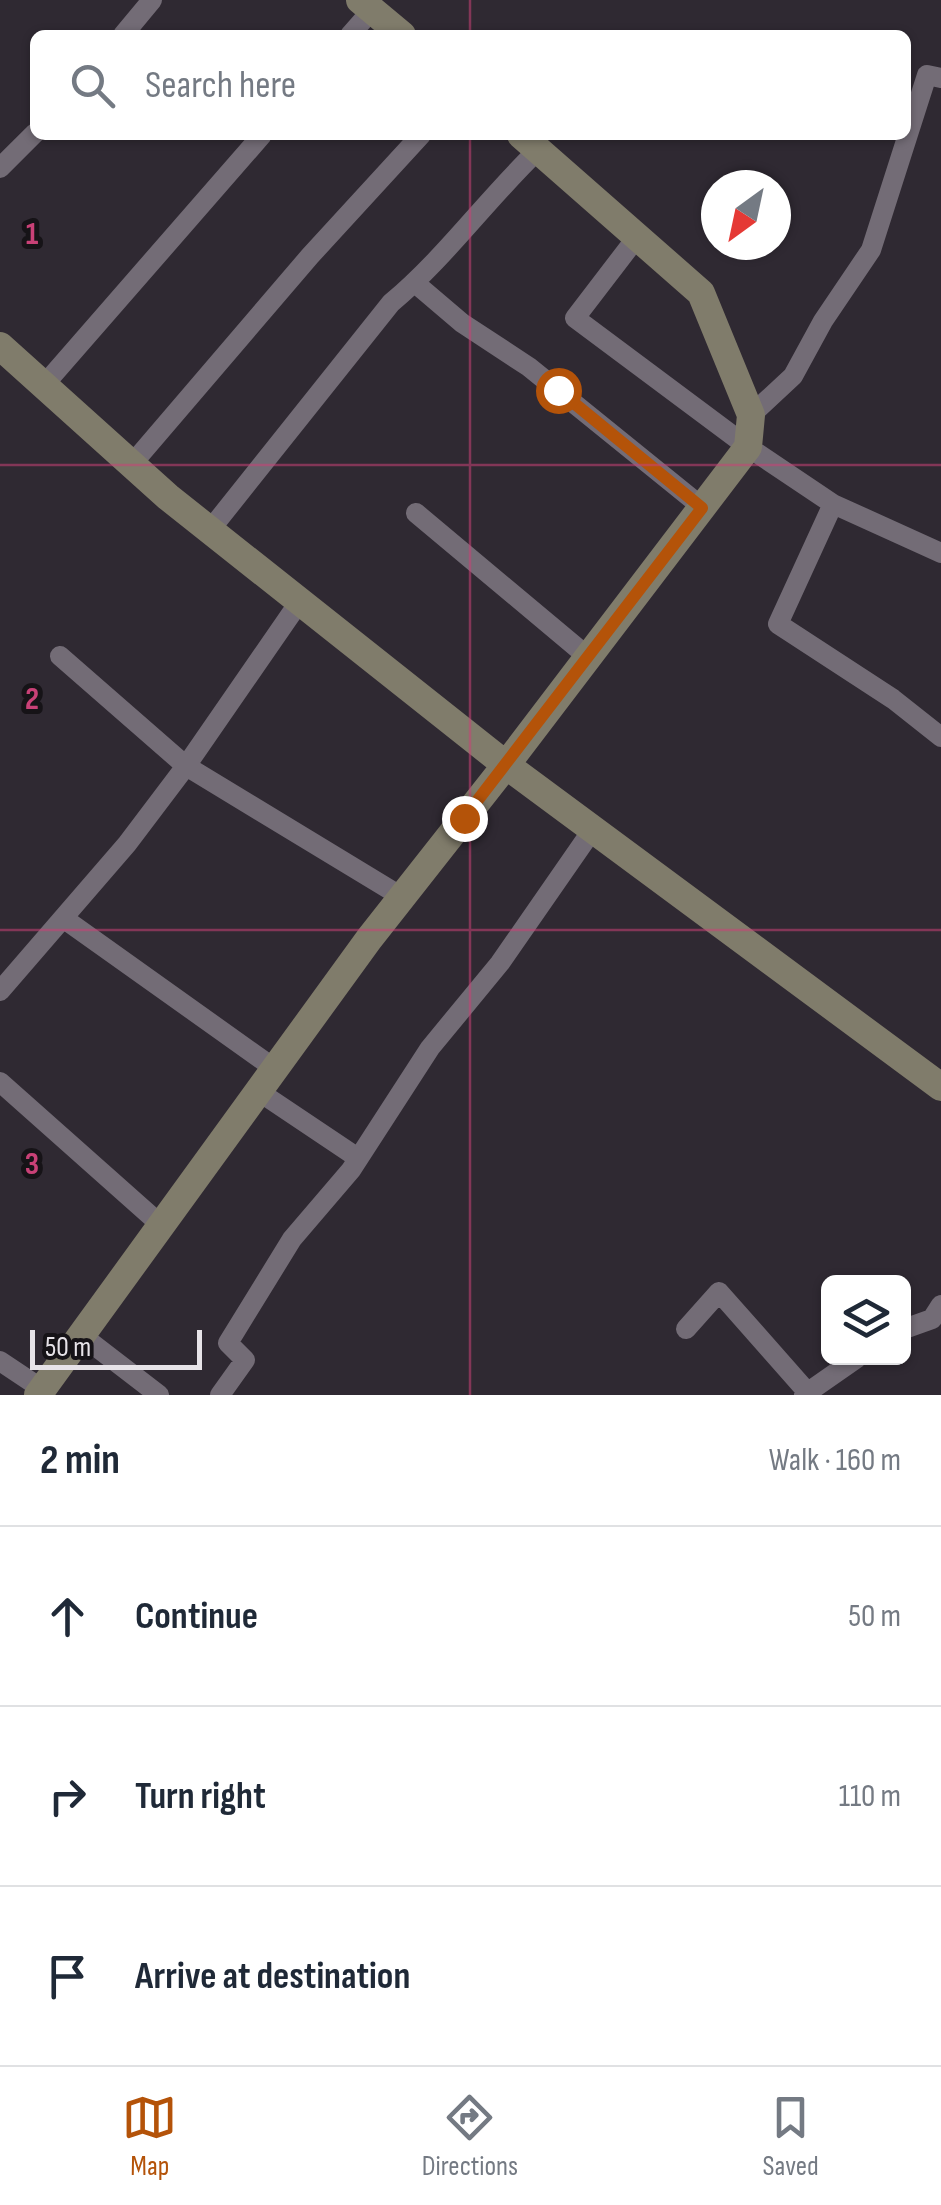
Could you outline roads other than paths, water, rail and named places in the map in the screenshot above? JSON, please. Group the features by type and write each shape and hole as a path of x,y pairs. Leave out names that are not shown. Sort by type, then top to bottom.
{"street":[{"path":"127,30 152,0"},
{"path":"353,30 366,5 396,30"},
{"path":"911,128 928,76 941,78"},
{"path":"0,168 30,138"},
{"path":"44,385 258,140"},
{"path":"132,464 310,256 417,140"},
{"path":"751,416 793,376 823,321 871,250 907,140"},
{"path":"0,1361 40,1392 402,897 748,448 751,416 702,294 530,143 514,173 415,283 390,303 210,530"},
{"path":"637,237 576,318 748,448 834,504 941,553"},
{"path":"415,283 462,323 529,367 702,508"},
{"path":"0,346 210,530 506,764 941,1087"},
{"path":"834,504 778,624 893,699 941,737"},
{"path":"416,513 588,657"},
{"path":"0,991 127,844 300,601"},
{"path":"60,656 186,766 402,897"},
{"path":"220,1395 245,1360 228,1343 292,1240 358,1158 430,1048 500,963 593,829"},
{"path":"63,918 267,1080 358,1158"},
{"path":"0,1082 161,1225"},
{"path":"686,1329 719,1292 807,1394 846,1365"},
{"path":"911,1327 938,1317"},
{"path":"81,1335 159,1395"}]}
